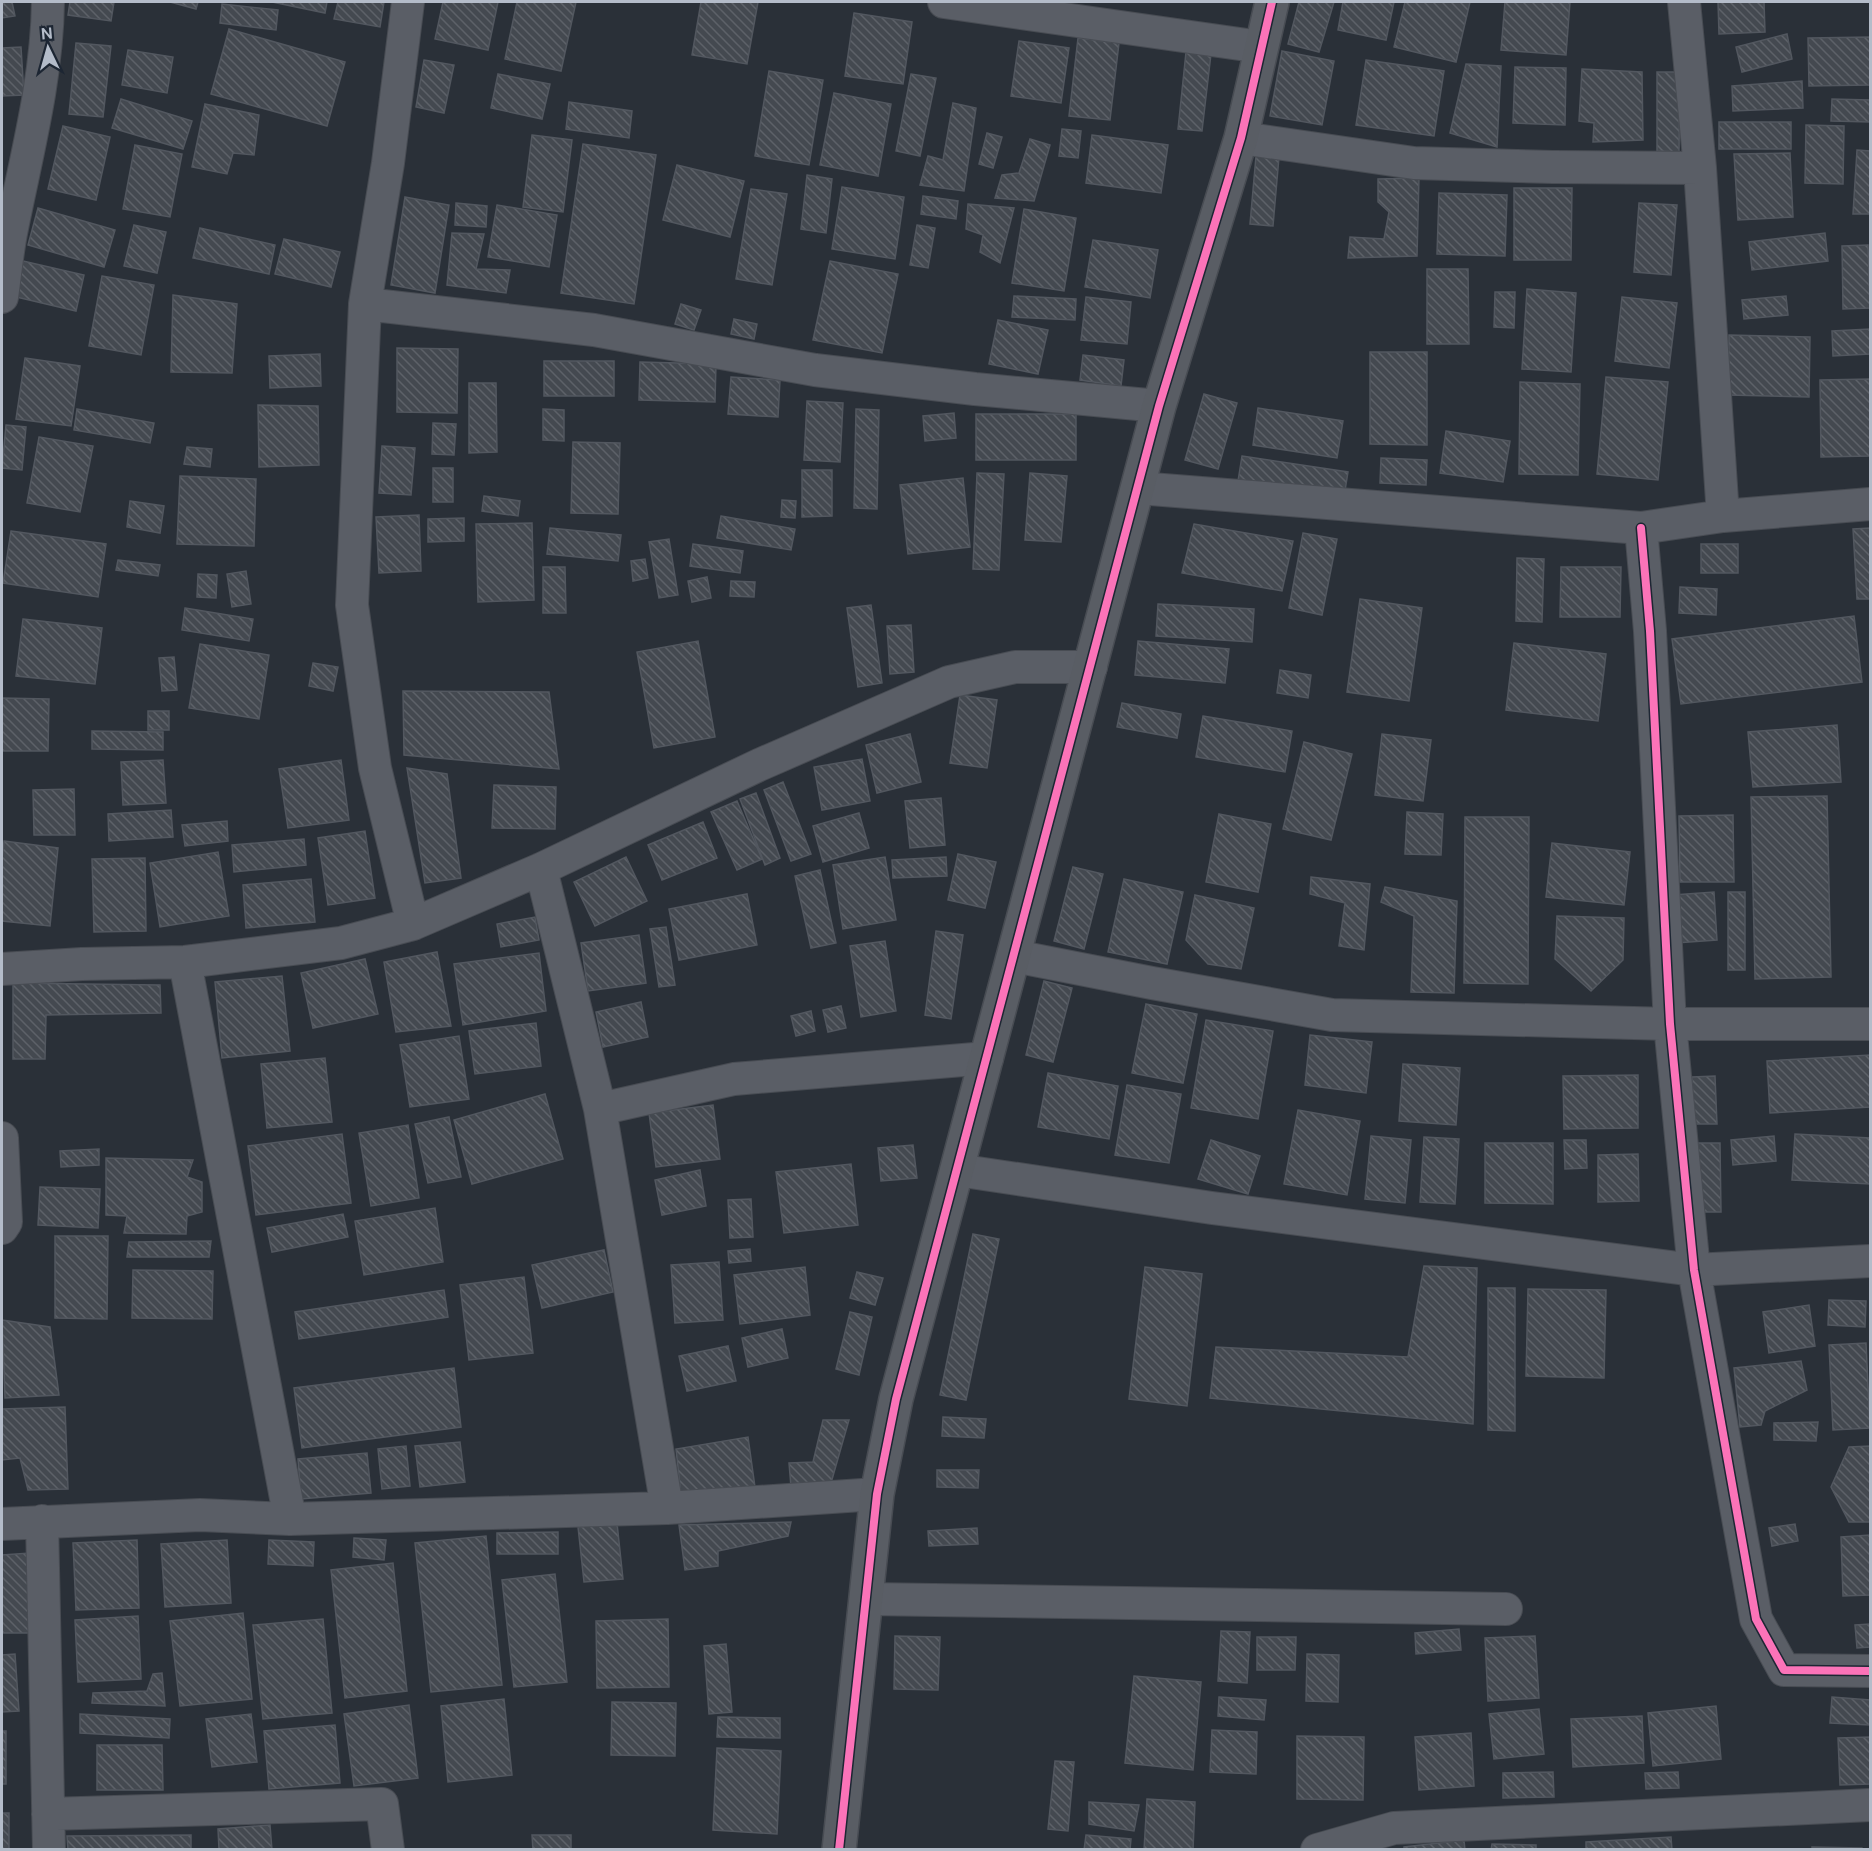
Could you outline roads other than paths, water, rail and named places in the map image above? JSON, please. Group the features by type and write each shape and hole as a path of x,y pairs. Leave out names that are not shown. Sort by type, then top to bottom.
{"street":[{"path":"2,297 10,236 36,112 48,31 48,2"},
{"path":"408,2 388,163 365,304 352,605 375,768 413,924"},
{"path":"944,2 1261,47"},
{"path":"839,1850 877,1494 896,1399 1159,406 1240,138 1272,2"},
{"path":"1684,2 1700,168 1723,516"},
{"path":"1240,138 1414,163 1700,168"},
{"path":"365,304 594,330 815,370 975,390 1159,406"},
{"path":"1138,488 1641,528 1723,516 1870,504"},
{"path":"1641,528 1650,631 1670,1024 1694,1270 1756,1619 1784,1670 1870,1671"},
{"path":"2,969 82,964 185,962 341,943 413,924 541,869 759,765 949,682 1015,667 1091,667"},
{"path":"541,869 600,1109 667,1509"},
{"path":"1014,956 1332,1015 1670,1024 1870,1024"},
{"path":"185,962 290,1519"},
{"path":"600,1109 734,1079 987,1058"},
{"path":"2,1138 6,1222 2,1228"},
{"path":"957,1170 1212,1208 1694,1270 1870,1261"},
{"path":"2,1524 200,1515 290,1519 667,1509 877,1494"},
{"path":"42,1521 49,1850"},
{"path":"867,1599 1506,1609"},
{"path":"48,1814 382,1804 388,1850"},
{"path":"1317,1850 1394,1828 1870,1805"}]}
